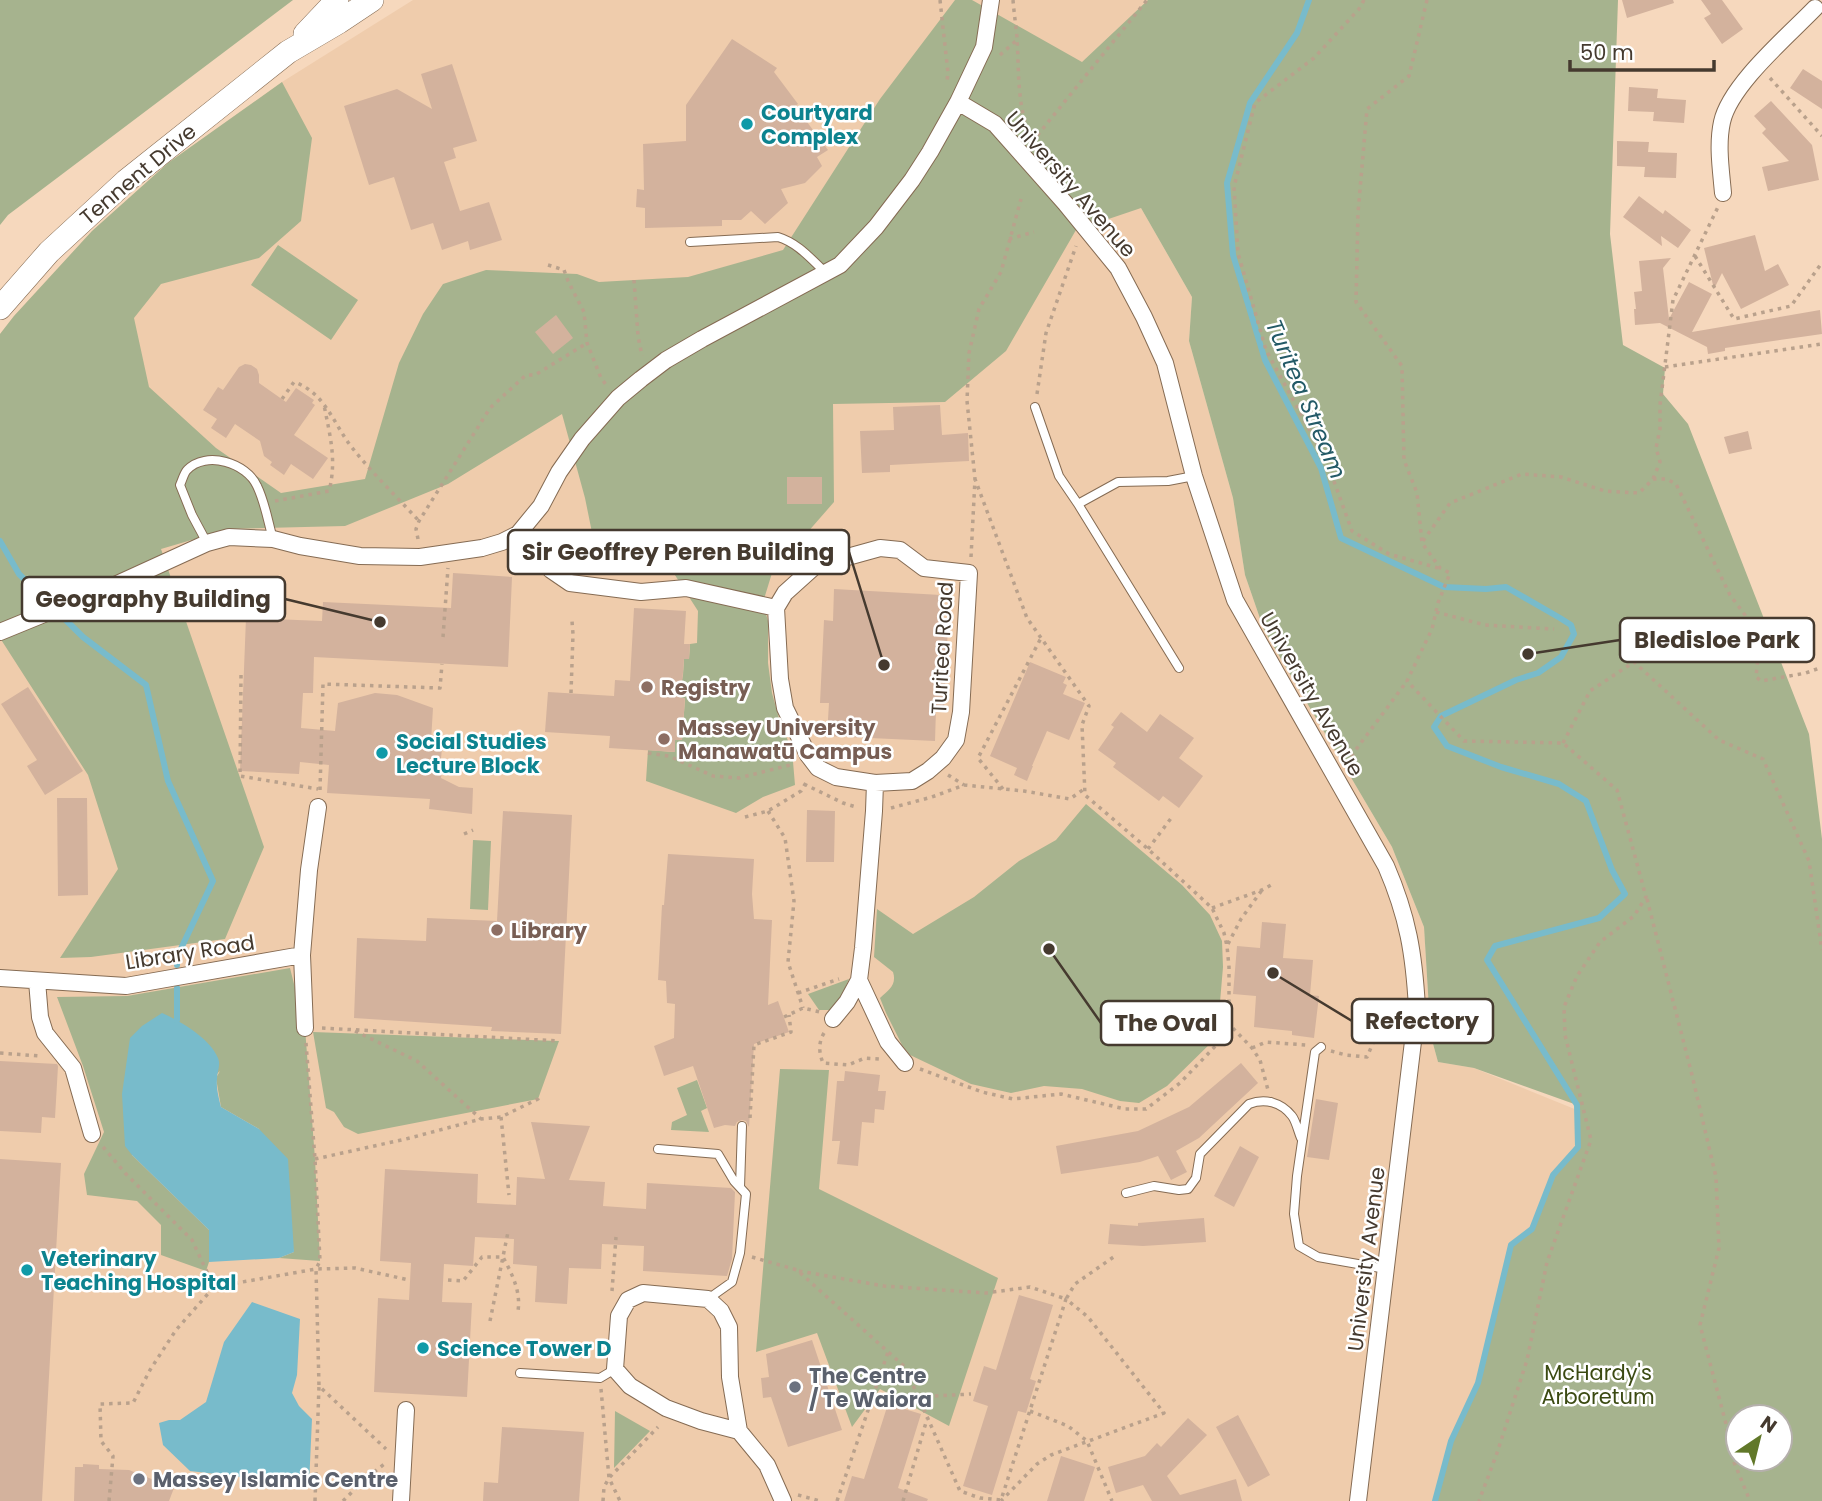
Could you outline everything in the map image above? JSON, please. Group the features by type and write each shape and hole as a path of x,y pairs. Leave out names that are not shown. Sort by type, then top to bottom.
{"main road":[{"name":"Tennent Drive","path":"0,308 49,252 126,181 288,52 337,0"},
{"name":"Tennent Drive","path":"288,52 372,0"}],"street":[{"path":"3,631 115,585 207,543 229,537 273,539 360,556 420,556 482,548 518,534 541,506 559,472 582,439 618,398 666,360 840,265 876,227 912,180 958,102 984,47 991,0"},
{"path":"1723,193 1719,145 1723,120 1731,99 1814,7"},
{"name":"University Avenue","path":"958,102 995,124 1118,268 1165,363 1194,477 1235,600 1386,866 1399,897 1415,966 1417,1008 1358,1501"},
{"path":"518,534 551,570 570,583 641,592 686,588 776,608 780,679 785,708 807,755 818,768"},
{"name":"Turitea Road","path":"776,608 785,593 815,566 880,548 900,550 924,568 969,573 961,712 956,740 943,758 928,772 912,781 875,783 836,777 818,768"},
{"path":"834,1019 847,1002 859,976 875,783"},
{"path":"305,1028 302,955 309,870 318,807"},
{"name":"Library Road","path":"0,978 126,986 302,955"},
{"path":"859,976 888,1042 905,1063"},
{"path":"37,981 40,1017 45,1033 73,1068 92,1134"},
{"path":"739,1431 666,1408 630,1386 615,1369 619,1316 628,1300 643,1293 708,1299 721,1311 729,1327 730,1377 739,1431 767,1465 783,1501"},
{"path":"401,1501 407,1410"}],"lane":[{"path":"690,242 778,237 797,246 826,274"},
{"path":"1035,407 1059,476 1179,668"},
{"path":"207,543 180,485 186,470 202,462 218,460 241,468 257,484 273,539"},
{"path":"1078,505 1118,482 1168,481 1194,477"},
{"path":"1321,1047 1314,1052 1297,1176 1294,1214 1299,1246 1318,1257 1386,1269"},
{"path":"1126,1194 1154,1186 1179,1191 1188,1189 1196,1178 1200,1154 1249,1104 1257,1101 1274,1102 1292,1116 1302,1140"},
{"path":"740,1187 746,1127"},
{"path":"658,1149 718,1154 734,1181 746,1194 740,1253 732,1282 708,1299"},
{"path":"520,1373 600,1378 615,1369"}],"path":[{"path":"940,0 947,82"},
{"path":"1013,0 1017,71 1025,126 1032,142 1147,0"},
{"path":"1344,765 1407,681 1432,629 1438,603 1450,573 1388,554 1352,531 1327,461 1266,351 1238,253 1234,187 1255,103 1314,58 1364,0"},
{"path":"1427,0 1409,76 1367,109 1358,213 1356,302 1402,366 1404,460 1417,493 1422,543 1440,568"},
{"path":"999,55 1017,40"},
{"path":"1760,65 1822,136"},
{"path":"1422,543 1450,503 1522,474 1560,477 1605,491 1639,493 1653,479 1660,462 1656,448 1673,300 1723,193"},
{"path":"969,573 975,480 967,401 969,353 979,309 1001,272 1021,199"},
{"path":"1009,239 1034,232"},
{"path":"1035,407 1046,333 1076,246"},
{"path":"1695,256 1734,319 1791,306 1821,264"},
{"path":"548,265 564,270 566,274 584,312 587,343 601,377 610,390"},
{"path":"634,280 642,358"},
{"path":"419,543 416,529 419,521 490,408 526,375 535,374 587,343"},
{"path":"1665,367 1822,344"},
{"path":"282,399 294,382 311,390 324,403 350,445 419,521"},
{"path":"263,504 329,491 334,457 324,403"},
{"path":"1653,479 1667,479 1676,484 1730,595 1745,615 1758,657 1756,677 1760,681 1806,673 1822,667"},
{"path":"834,1019 822,1036 818,1053 823,1063 848,1065 865,1058 893,1059 982,1092 1013,1099 1061,1094 1125,1109 1146,1109 1180,1083 1225,1036 1229,967 1224,933 1212,908 1085,795 1082,725 1089,706 1027,618 975,480"},
{"path":"443,637 449,552"},
{"path":"1436,612 1485,625 1554,629"},
{"path":"571,693 572,621"},
{"path":"1003,789 978,758 1041,638"},
{"path":"1563,743 1590,691 1634,662 1719,740 1763,759 1809,861 1822,950"},
{"path":"318,807 323,684 440,688 442,664"},
{"path":"241,675 240,776 320,789"},
{"path":"1407,681 1464,741 1563,743 1617,790 1716,1177 1719,1248 1700,1325 1734,1462 1750,1501"},
{"path":"648,753 670,756 713,776 739,778 794,764 807,755"},
{"path":"745,817 768,811 801,791 818,768"},
{"path":"804,784 843,803 862,808"},
{"path":"887,809 964,785 1070,799 1084,789"},
{"path":"746,1127 754,1045 790,1032 786,1016 803,1008 788,962 794,901 785,838 768,811"},
{"path":"1148,849 1172,817"},
{"path":"464,834 473,830"},
{"path":"1212,908 1273,884"},
{"path":"1227,946 1241,919 1262,890"},
{"path":"1479,1501 1527,1360 1548,1262 1591,1140 1565,1035 1564,1007 1577,976 1600,942 1634,916 1646,897"},
{"path":"798,993 859,976"},
{"path":"1227,1022 1260,1060 1269,1090"},
{"path":"315,1501 319,1386 316,1269 320,1261 305,1028 559,1041"},
{"path":"353,1030 417,1061 481,1119"},
{"path":"1252,1048 1266,1042 1321,1047 1346,1055 1367,1057 1376,1036 1415,1031"},
{"path":"0,1053 64,1057"},
{"path":"315,1159 481,1119 501,1117 538,1099 540,1095"},
{"path":"501,1117 509,1195"},
{"path":"92,1134 126,1174 192,1240 214,1287"},
{"path":"490,1321 508,1232"},
{"path":"740,1253 797,1270 884,1286 986,1293 1030,1287 1066,1299 1088,1317 1164,1413 1051,1455 1037,1464 1001,1501"},
{"path":"1001,1501 1066,1299 1075,1284 1115,1256"},
{"path":"448,1280 463,1281 482,1257 503,1257"},
{"path":"503,1257 520,1301 518,1311"},
{"path":"109,1501 113,1456 101,1441 100,1404 133,1403 150,1370 176,1330 214,1287 316,1269 355,1268 409,1280"},
{"path":"797,1270 905,1367 960,1491 980,1499 1001,1501"},
{"path":"837,1501 888,1352"},
{"path":"319,1386 377,1442 393,1454 404,1453"},
{"path":"918,1397 971,1394"},
{"path":"1030,1411 1068,1426 1087,1441 1112,1501"},
{"path":"903,1501 928,1419"},
{"path":"603,1501 604,1487 609,1478 658,1427"},
{"path":"344,1501 365,1479 389,1460 404,1453"}],"shaded area":[{"name":"Massey University Manawatū Campus","path":"413,0 1283,0 1141,208 1192,297 1189,341 1233,498 1245,575 1264,630 1392,847 1424,927 1432,1040 1438,1062 1474,1068 1577,1110 1578,1147 1553,1175 1532,1229 1511,1245 1478,1383 1451,1441 1435,1501 0,1501 0,334 92,231 168,163 282,82"}],"green space":[{"path":"0,0 293,0 8,215 0,225"},
{"name":"McHardy's Arboretum","path":"955,0 972,0 1082,62 1148,0 1618,0 1610,234 1623,345 1665,368 1663,394 1688,424 1809,734 1822,839 1822,1501 1435,1501 1451,1441 1478,1383 1511,1245 1532,1229 1553,1175 1578,1147 1577,1105 1474,1068 1438,1062 1432,1040 1424,927 1392,847 1264,630 1245,575 1233,498 1189,341 1192,297 1141,208 1076,230 1006,351 945,402 833,404 834,502 772,573 760,612 766,614 768,621 768,663 772,693 792,750 795,785 763,797 736,813 646,781 648,750 674,752 675,740 682,740 685,699 678,698 684,659 689,659 690,644 697,643 698,611 673,572 598,562 585,498 562,414 448,484 345,526 229,529 161,549 264,847 225,939 91,957 60,958 118,869 88,775 0,638 0,334 92,231 168,163 282,82 312,138 301,221 259,258 161,284 134,318 149,387 216,448 281,493 365,479 399,363 423,314 443,284 486,270 577,274 599,282 688,277 783,250 880,99"},
{"path":"278,245 358,300 331,340 251,285"},
{"path":"1086,804 1182,885 1210,915 1222,941 1223,967 1217,1037 1167,1086 1139,1103 1120,1101 1082,1089 1044,1086 1011,1093 971,1084 910,1055 902,1045 880,998 891,987 894,977 893,972 874,957 877,909 913,934 974,897 1019,861 1056,840"},
{"path":"473,840 491,841 488,910 470,909"},
{"path":"290,968 305,1028 320,1261 279,1258 294,1252 259,1129 221,1107 216,1078 220,1071 132,1155 209,1230 209,1262 206,1271 161,1255 161,1225 137,1201 87,1195 84,1174 104,1132 57,997 127,996"},
{"path":"849,979 833,1010 819,1010 808,994"},
{"path":"313,1032 559,1041 538,1099 358,1134 344,1127 334,1112 326,1108"},
{"path":"780,1069 829,1070 819,1189 998,1278 949,1426 880,1389 852,1427 817,1333 756,1352"},
{"path":"697,1080 707,1108 701,1111 709,1132 671,1130 672,1122 687,1115 677,1088"},
{"path":"615,1411 650,1431 614,1468"}],"water":[{"path":"162,1013 194,1031 214,1051 219,1061 217,1086 221,1107 259,1129 288,1159 294,1252 279,1258 209,1262 209,1230 125,1146 122,1094 130,1038"},
{"path":"252,1302 300,1319 297,1375 292,1393 299,1406 312,1419 309,1485 190,1471 163,1445 159,1423 180,1420 206,1402 224,1342"}],"building":[{"path":"1622,0 1673,0 1674,3 1627,18"},
{"path":"1701,0 1722,0 1743,29 1722,44 1704,18 1711,14"},
{"name":"Courtyard Complex","path":"732,39 777,68 774,72 798,104 795,106 828,150 817,157 822,166 805,183 781,189 788,203 765,224 751,211 741,220 722,220 722,226 645,228 645,208 636,207 637,189 644,190 643,144 686,141 686,105"},
{"path":"452,64 477,141 453,148 456,158 444,162 460,211 489,202 502,240 470,250 468,241 442,250 433,223 411,230 394,177 369,185 344,106 397,89 432,109 421,74"},
{"path":"1803,69 1822,81 1822,109 1790,88"},
{"path":"1629,87 1658,89 1657,98 1686,100 1684,123 1653,121 1654,112 1628,111"},
{"path":"1771,101 1812,145 1819,180 1768,191 1762,167 1789,161 1762,133 1766,129 1754,116"},
{"path":"1617,141 1649,142 1648,152 1677,153 1676,178 1644,177 1645,167 1617,166"},
{"path":"1639,196 1663,214 1665,210 1691,230 1678,248 1661,236 1662,246 1623,217"},
{"path":"1755,235 1765,271 1778,264 1789,285 1741,309 1722,273 1714,289 1704,248"},
{"path":"1671,258 1663,268 1669,319 1689,282 1712,294 1692,332 1820,310 1822,334 1725,348 1725,351 1708,354 1707,347 1660,323 1635,325 1634,292 1642,291 1639,261"},
{"path":"556,315 573,338 553,354 535,332"},
{"path":"245,364 257,369 259,383 286,402 296,388 314,400 312,403 315,405 294,435 328,458 313,479 291,464 284,475 270,465 272,462 264,456 260,441 235,424 226,438 211,428 217,419 203,410 218,387 223,390 239,367"},
{"path":"940,405 942,435 968,433 969,461 890,465 890,472 862,473 860,431 894,430 893,407"},
{"path":"1748,431 1752,449 1729,454 1724,437"},
{"path":"787,477 822,477 822,504 787,504"},
{"path":"453,573 512,577 508,667 314,657 313,693 303,693 301,728 335,731 338,703 375,693 397,695 433,708 431,741 436,741 436,748 442,748 441,778 459,787 473,788 472,814 429,809 430,799 327,793 329,765 300,762 299,774 240,771 246,618 322,621 323,602 451,608"},
{"path":"834,589 941,595 940,626 948,626 944,710 936,709 935,741 827,736 829,703 820,703 824,620 833,621"},
{"name":"Registry","path":"634,608 686,611 684,644 690,644 689,659 684,659 682,740 675,740 675,752 609,748 610,736 545,732 548,692 614,696 615,680 630,681"},
{"path":"1030,662 1066,677 1063,683 1067,685 1063,694 1085,703 1069,740 1047,731 1027,781 1014,775 1017,768 990,756"},
{"path":"28,687 83,771 45,795 27,766 37,760 1,704"},
{"path":"1121,712 1147,732 1160,714 1194,738 1179,758 1203,776 1179,808 1163,796 1159,801 1113,767 1116,763 1098,750"},
{"path":"57,798 87,798 88,895 58,896"},
{"path":"807,810 835,811 834,862 806,862"},
{"name":"Library","path":"503,811 572,815 561,1034 491,1031 492,1027 354,1018 357,938 426,941 427,918 497,921"},
{"path":"668,854 754,859 754,919 772,920 768,1005 778,1001 789,1032 754,1044 749,1127 746,1121 742,1120 735,1126 714,1128 693,1066 664,1076 654,1046 674,1038 675,1004 667,1003 666,981 658,980"},
{"path":"1262,922 1286,924 1283,958 1313,960 1310,995 1319,996 1314,1038 1292,1035 1292,1031 1254,1027 1256,996 1233,994 1237,946 1260,948"},
{"path":"0,1061 57,1064 55,1118 42,1117 41,1133 0,1131"},
{"path":"1241,1063 1258,1083 1199,1138 1176,1151 1187,1172 1171,1180 1158,1156 1140,1162 1061,1174 1056,1146 1138,1131 1189,1107"},
{"path":"845,1071 880,1075 878,1091 886,1091 884,1110 875,1109 874,1123 862,1122 858,1166 837,1164 840,1141 832,1141 837,1081 844,1081"},
{"path":"1316,1099 1338,1103 1329,1160 1307,1157"},
{"path":"531,1122 590,1126 569,1180 605,1182 603,1206 646,1209 647,1183 731,1188 735,1192 732,1259 727,1276 643,1271 644,1246 602,1244 601,1269 569,1268 567,1304 535,1302 537,1266 513,1264 514,1239 475,1237 473,1266 444,1264 442,1302 472,1303 467,1397 374,1392 378,1298 409,1300 411,1263 380,1261 385,1169 478,1174 477,1203 516,1205 517,1177 545,1179"},
{"path":"1240,1146 1259,1157 1234,1207 1214,1196"},
{"name":"Veterinary Teaching Hospital","path":"0,1159 61,1163 42,1501 0,1501"},
{"path":"1204,1218 1206,1242 1143,1246 1108,1244 1110,1224 1138,1226 1138,1223"},
{"path":"1019,1295 1053,1305 1030,1379 1036,1381 1026,1413 1018,1411 992,1495 963,1486 988,1406 973,1401 984,1366 996,1370"},
{"name":"The Centre / Te Waiora","path":"812,1340 842,1430 788,1447 771,1397 763,1398 761,1378 769,1377 766,1354"},
{"path":"888,1404 921,1414 898,1488 928,1499 844,1501 852,1476 864,1479"},
{"path":"1238,1415 1270,1475 1248,1487 1216,1427"},
{"path":"1188,1418 1207,1435 1167,1476 1180,1495 1236,1479 1242,1501 1152,1501 1143,1485 1116,1493 1108,1467 1145,1456 1157,1443 1161,1447"},
{"path":"502,1427 584,1432 579,1501 483,1501 484,1482 498,1483"},
{"path":"1061,1456 1095,1467 1084,1501 1047,1501"},
{"path":"83,1464 99,1465 99,1469 129,1470 174,1488 169,1501 74,1501 75,1467 83,1467"}],"waterway":[{"name":"Turitea Stream","path":"1309,0 1297,33 1250,103 1227,183 1233,255 1265,360 1321,468 1341,538 1444,587 1506,587 1571,625 1574,634 1561,657 1538,673 1516,680 1441,716 1434,727 1447,746 1501,767 1559,784 1586,801 1612,870 1625,894 1599,918 1495,946 1487,960 1577,1105 1578,1147 1553,1175 1532,1229 1511,1245 1478,1383 1451,1441 1435,1501"},
{"path":"0,541 19,574 83,637 146,685 168,781 213,881 177,957 177,965"},
{"path":"177,988 177,1020"}],"place":[{"name":"Courtyard Complex","path":"747,124"},
{"name":"Geography Building","path":"380,622"},
{"name":"Bledisloe Park","path":"1528,654"},
{"name":"Sir Geoffrey Peren Building","path":"884,665"},
{"name":"Registry","path":"647,687"},
{"name":"Massey University Manawatū Campus","path":"664,739"},
{"name":"Social Studies Lecture Block","path":"382,753"},
{"name":"Library","path":"497,930"},
{"name":"The Oval","path":"1049,949"},
{"name":"Refectory","path":"1273,973"},
{"name":"Veterinary Teaching Hospital","path":"27,1270"},
{"name":"Science Tower D","path":"423,1348"},
{"name":"The Centre / Te Waiora","path":"795,1387"},
{"name":"Massey Islamic Centre","path":"139,1479"}]}
